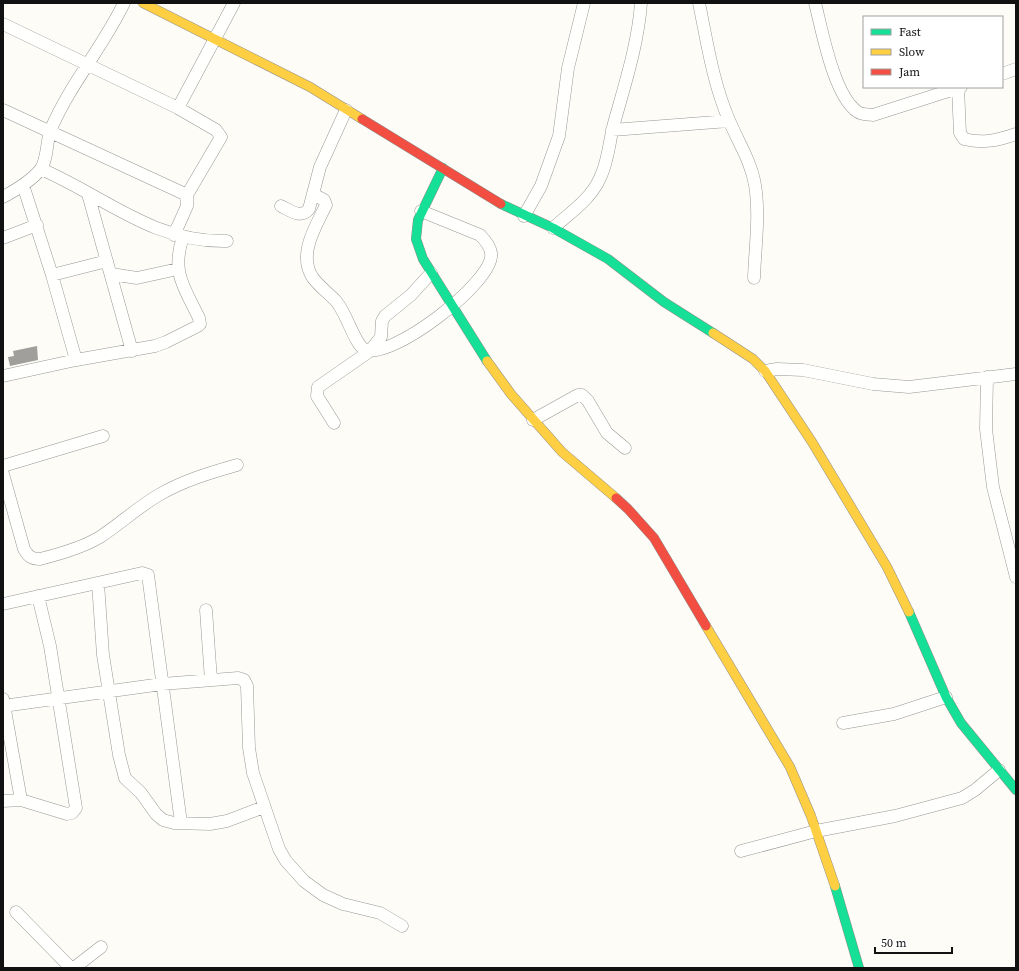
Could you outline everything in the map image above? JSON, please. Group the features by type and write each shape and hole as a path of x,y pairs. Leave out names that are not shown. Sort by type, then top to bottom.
{"street":[{"path":"4,196 23,185 41,169 50,132 78,79 89,65 113,27 124,3"},
{"path":"143,3 310,87 495,201 524,216 553,228 608,259 664,302 753,359 765,371 832,474 887,567 906,604 946,696 961,723 1016,790"},
{"path":"178,108 234,3"},
{"path":"524,216 541,186 559,136 568,68 584,3"},
{"path":"553,228 585,200 600,178 607,156 634,42 641,3"},
{"path":"699,3 716,84 729,120 749,159 755,184 757,211 754,278"},
{"path":"815,3 837,81 848,103 859,113 873,114 959,88 960,133 964,139 974,142 988,142 1016,134"},
{"path":"3,24 178,108 216,130 221,137 187,195 187,206 179,236 178,269 200,324 166,342 132,351 76,360 3,376"},
{"path":"1003,74 1016,69"},
{"path":"3,110 187,195"},
{"path":"281,206 297,214 305,213 313,194 320,167 346,110"},
{"path":"612,130 729,120"},
{"path":"443,168 418,220 416,239 423,259 479,350 533,420 562,452 628,510 654,538 790,767 804,797 816,831 840,902 859,968"},
{"path":"41,169 64,180 121,213 179,236 207,242 227,241"},
{"path":"23,185 37,225 76,360"},
{"path":"88,194 132,351"},
{"path":"313,194 324,200 326,204 315,225 311,237 308,256 310,273 340,305 358,343 363,348 370,351 401,341 451,306 472,288 490,264 492,253 487,242 480,235 421,211"},
{"path":"3,238 37,225"},
{"path":"52,275 107,260"},
{"path":"111,274 137,278 159,275 178,269"},
{"path":"334,423 317,396 318,387 370,351 380,337 382,321 385,316 411,295 431,273"},
{"path":"765,371 777,368 803,370 873,384 909,387 952,383 1016,374"},
{"path":"987,377 986,429 993,487 1016,577"},
{"path":"533,420 578,395 582,395 588,401 607,433 625,448"},
{"path":"3,466 103,436"},
{"path":"3,474 24,549 33,559 40,559 82,546 99,537 156,497 177,485 202,475 237,465"},
{"path":"3,604 142,574 148,575 181,823"},
{"path":"98,583 100,631 119,755 125,778 141,793 156,814 163,820 181,823 210,824 227,821 264,807"},
{"path":"3,801 21,800 67,814 75,811 76,808 57,699 50,646 38,596"},
{"path":"206,610 211,680"},
{"path":"21,800 3,704 57,699 162,684 238,678 244,680 247,686 249,748 252,773 282,855 304,881 323,895 343,904 380,913 402,926"},
{"path":"843,723 894,714 946,696"},
{"path":"741,851 816,831 895,816 962,798 975,790 999,770"},
{"path":"16,912 71,968"},
{"path":"74,968 101,947"}],"building":[{"path":"37,346 38,360 10,366 8,357 14,356 13,351"}],"traffic: fast":[{"path":"443,168 418,220 416,239 423,259 487,361"},
{"path":"501,204 553,228 608,259 664,302 713,333"},
{"path":"909,612 946,697 961,723 1016,790"},
{"path":"835,886 859,968"}],"traffic: slow":[{"path":"143,3 310,87 362,119"},
{"path":"713,333 753,359 765,371 812,442 887,567 909,612"},
{"path":"487,361 511,394 562,452 616,498"},
{"path":"706,626 790,767 811,816 835,886"}],"traffic: jam":[{"path":"362,119 501,204"},
{"path":"616,498 654,538 706,626"}]}
